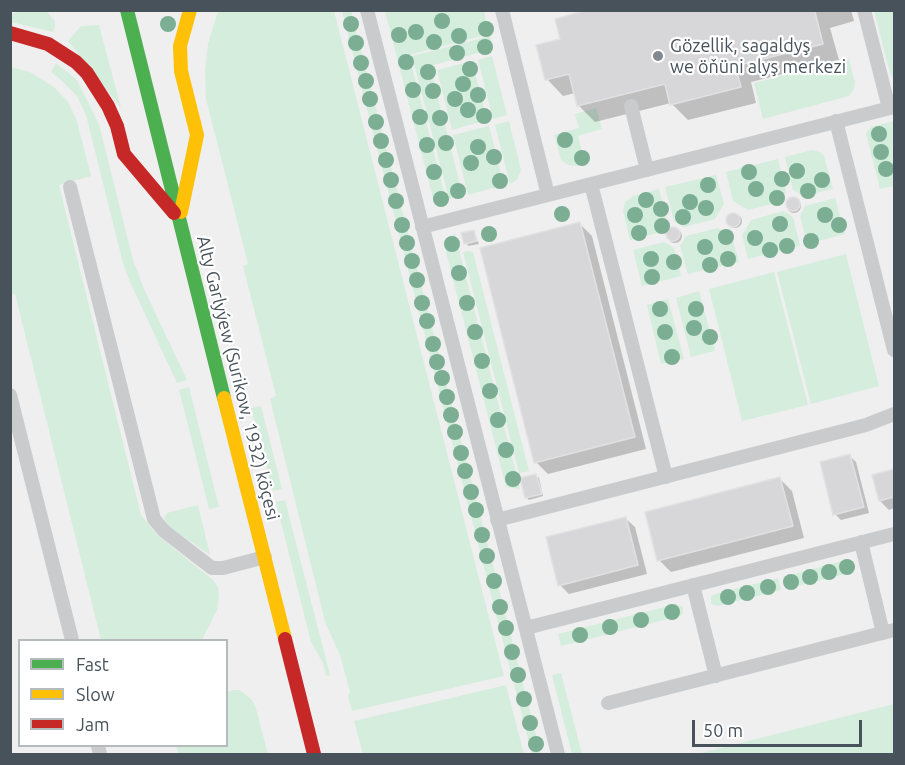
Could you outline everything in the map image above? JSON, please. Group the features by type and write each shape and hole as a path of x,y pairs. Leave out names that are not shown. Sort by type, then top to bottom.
{"street":[{"name":"Alty Garlyýew (Surikow, 1932) köçesi","path":"127,10 314,754"},
{"path":"179,219 197,135 181,71 180,46 190,10"},
{"path":"10,33 48,44 75,62 87,74 108,106 117,126 124,154 179,219"}],"lane":[{"path":"367,10 558,754"},
{"path":"502,10 548,195"},
{"path":"422,227 892,107 864,10"},
{"path":"631,106 647,170"},
{"path":"836,121 894,350"},
{"path":"591,184 666,477"},
{"path":"70,187 154,519 164,531 212,568 265,557"},
{"path":"10,395 72,639"},
{"path":"497,520 866,425 894,414"},
{"path":"526,628 894,534"},
{"path":"608,703 889,631 861,542"},
{"path":"693,585 716,676"}],"green space":[{"path":"22,11 46,11 55,21 53,32 11,22 11,14"},
{"path":"218,11 334,11 504,676 352,711 348,696 350,692 340,655 325,622 270,399 276,396 243,266 248,264 206,99 205,70 208,44"},
{"path":"342,11 351,11 521,675 512,677"},
{"path":"385,11 484,11 489,34 409,55 447,204 439,206 434,202"},
{"path":"874,11 894,11 894,79 890,73"},
{"path":"99,25 121,108 68,41 81,26"},
{"path":"490,36 493,49 430,66 463,196 449,199 412,56"},
{"path":"492,56 507,115 493,119 478,60"},
{"path":"849,59 855,82 854,89 849,96 763,119 754,83"},
{"path":"472,61 487,120 452,130 437,70"},
{"path":"56,63 77,80 99,124 133,260 144,289 187,380 177,383 130,282 123,263 86,115 77,96 51,72"},
{"path":"10,67 30,72 54,87 68,102 76,118 91,176 59,185 141,515 156,534 213,580 218,587 217,610 202,639 101,639 15,294 11,295"},
{"path":"596,108 602,129 578,136 585,164 568,165 561,160 554,135 579,128 575,114"},
{"path":"509,121 521,170 517,180 510,184 495,125"},
{"path":"894,121 894,186 880,189 866,134 871,127"},
{"path":"489,126 504,185 468,195 453,135"},
{"path":"812,150 824,156 833,189 803,196 793,190 785,157"},
{"path":"778,159 786,192 780,202 748,210 733,201 726,172"},
{"path":"716,175 724,204 715,219 684,227 674,221 665,187"},
{"path":"659,189 667,223 661,232 630,240 623,211 625,202 633,196"},
{"path":"835,198 845,234 807,244 800,216 805,206"},
{"path":"783,211 793,217 800,246 748,259 742,235 751,220"},
{"path":"718,228 732,237 739,262 688,274 680,246 686,236"},
{"path":"455,234 520,489 506,487 444,244 448,237"},
{"path":"664,242 674,248 681,276 642,286 633,250"},
{"path":"463,252 473,252 529,471 519,473"},
{"path":"846,254 879,386 811,404 777,272"},
{"path":"774,272 808,405 742,421 709,289"},
{"path":"699,291 715,351 691,357 676,298"},
{"path":"668,299 684,359 661,364 647,305"},
{"path":"189,387 219,507 209,509 179,390"},
{"path":"261,406 282,489 273,491 251,408"},
{"path":"285,500 330,675 326,676 323,663 311,642 276,502"},
{"path":"198,505 210,555 168,526 164,518 167,513"},
{"path":"846,560 853,563 854,567 849,573 786,589 783,577"},
{"path":"778,578 781,590 718,606 711,604 711,596 715,594"},
{"path":"676,604 683,607 683,614 680,616 561,646 558,634"},
{"path":"561,673 582,754 572,754 552,675"},
{"path":"522,681 541,754 532,754 514,684"},
{"path":"506,685 524,754 363,754 354,721"},
{"path":"240,690 255,705 268,754 178,754 177,747 228,747 228,692"},
{"path":"894,704 894,754 697,754"}],"building":[{"name":"Gözellik, sagaldyş we öňüni alyş merkezi","path":"587,10 819,10 815,12 823,44 735,66 741,87 670,105 665,84 577,106 569,74 545,80 536,45 560,39 555,19"},
{"path":"793,197 798,199 800,204 798,209 793,211 788,209 786,204 788,199"},
{"path":"733,213 738,215 740,220 738,225 733,227 728,225 726,220 728,215"},
{"path":"580,222 635,437 534,463 480,248"},
{"path":"673,227 678,229 680,234 678,239 673,241 668,239 666,234 668,229"},
{"path":"474,230 477,241 464,244 461,233"},
{"path":"850,454 864,507 833,515 820,462"},
{"path":"894,469 894,497 879,501 872,475"},
{"path":"536,474 542,494 525,498 520,478"},
{"path":"780,477 793,526 657,561 645,512"},
{"path":"626,517 638,565 558,586 546,537"}],"traffic: fast":[{"path":"127,10 224,398"}],"traffic: slow":[{"path":"181,212 197,135 181,71 180,46 190,10"},
{"path":"224,398 285,639"}],"traffic: jam":[{"path":"10,33 48,44 76,62 87,73 108,106 117,126 124,154 174,213"},
{"path":"285,639 314,754"}],"place":[{"name":"Gözellik, sagaldyş we öňüni alyş merkezi","path":"658,56"}]}
